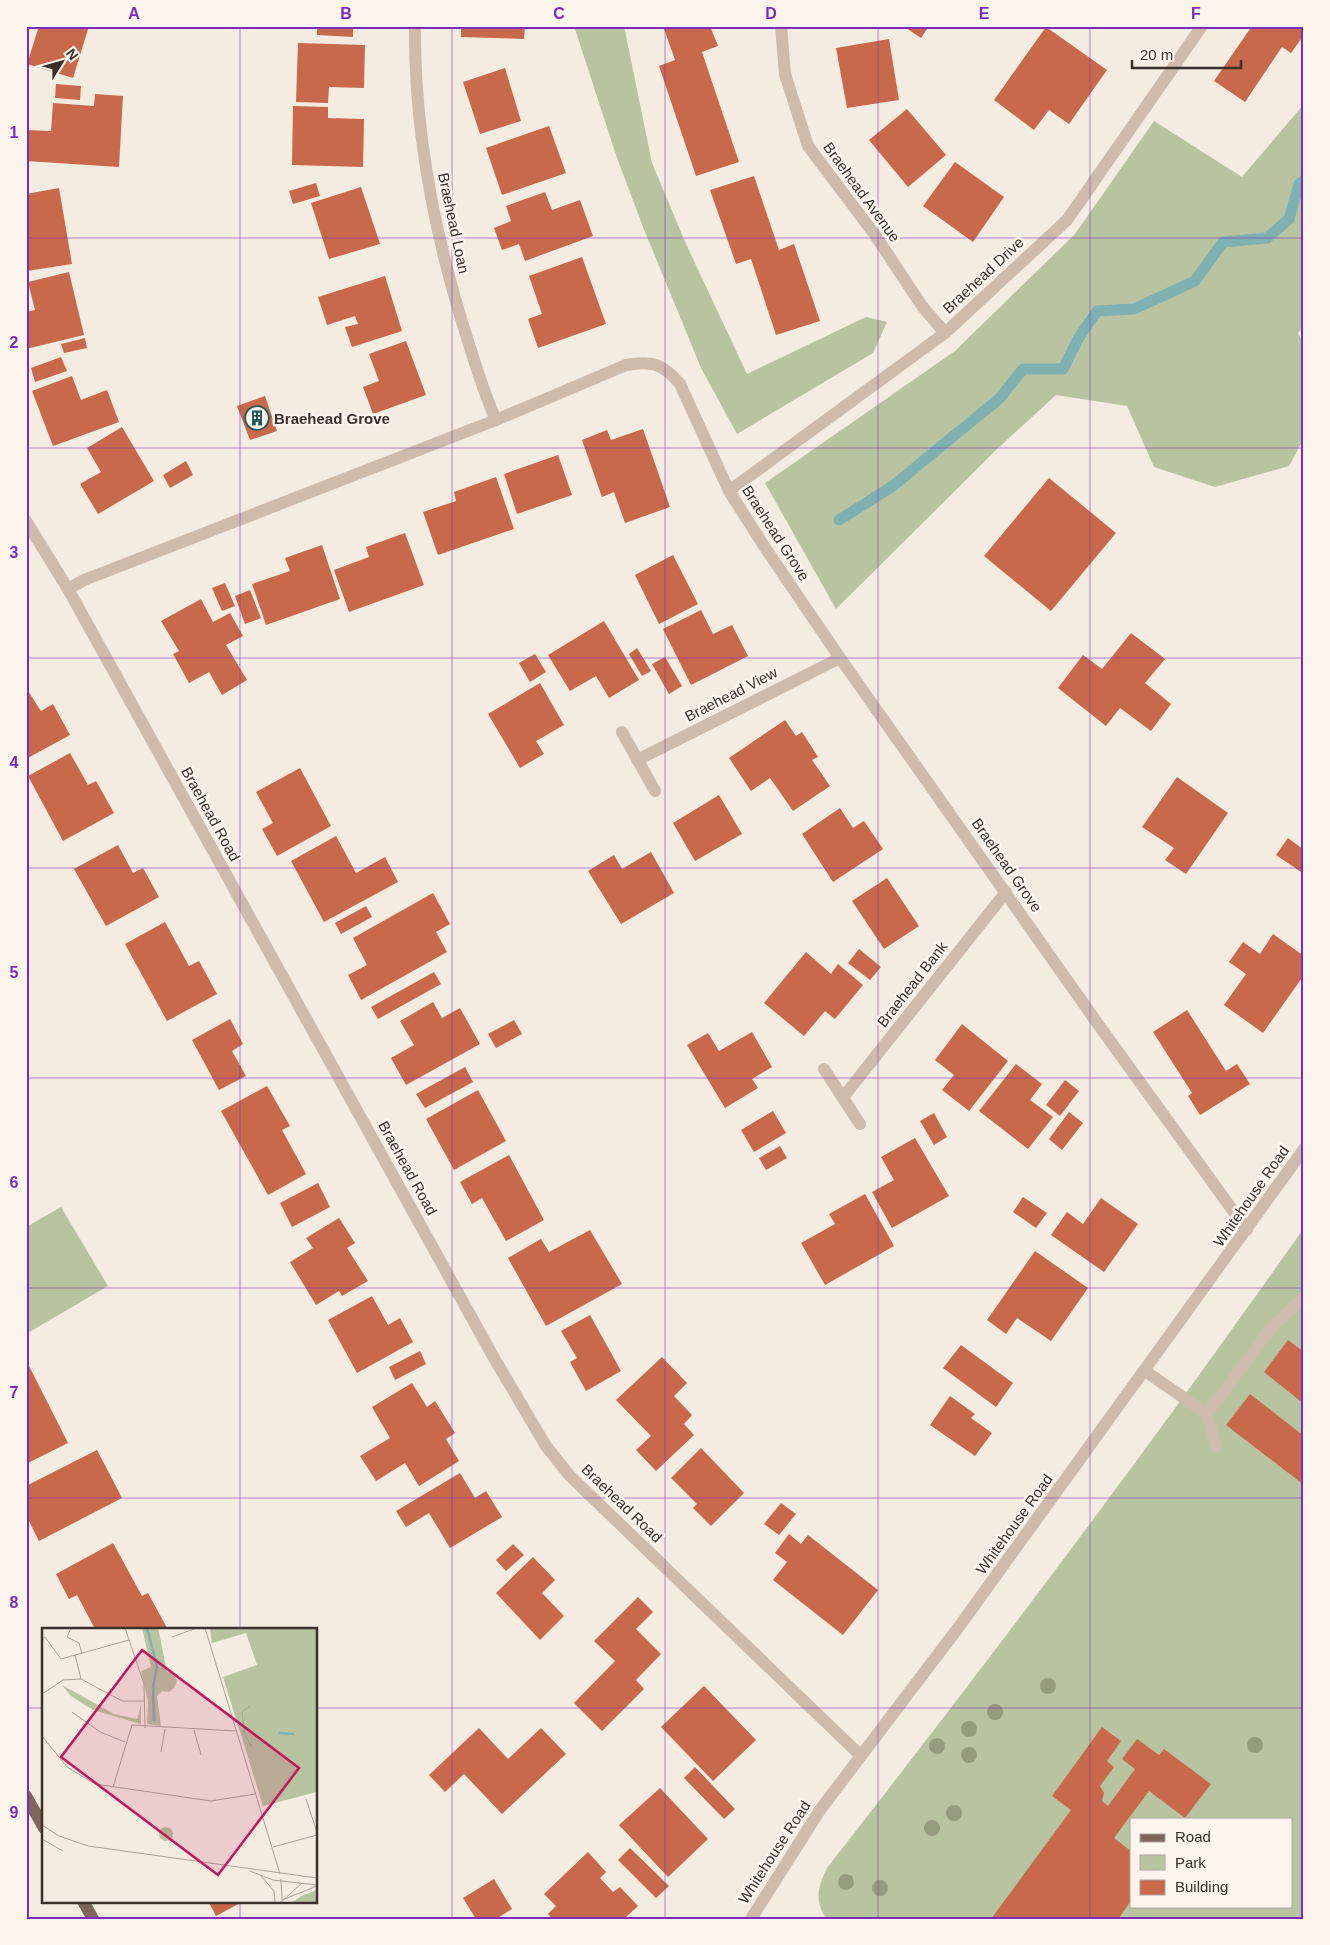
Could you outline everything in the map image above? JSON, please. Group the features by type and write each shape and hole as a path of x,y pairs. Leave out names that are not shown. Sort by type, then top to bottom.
{"main road":[{"path":"26,1796 42,1824"},
{"path":"84,1902 93,1919"}],"street":[{"name":"Braehead Loan","path":"415,26 425,161 435,220 453,293 487,400 496,420"},
{"name":"Braehead Avenue","path":"780,26 785,74 808,146 875,235 922,306 945,333"},
{"name":"Braehead Drive","path":"729,491 945,333 1068,220 1202,26"},
{"name":"Braehead Grove","path":"68,589 93,576 496,420 626,365 642,362 656,364 669,371 680,384 729,491 840,658 1151,1099 1247,1230"},
{"name":"Braehead Road","path":"26,521 68,589 494,1358 546,1446 570,1476 860,1755"},
{"name":"Braehead View","path":"637,760 840,658"},
{"path":"622,732 655,792"},
{"name":"Braehead Bank","path":"844,1096 1006,892"},
{"path":"824,1069 844,1096 860,1124"},
{"name":"Whitehouse Road","path":"751,1919 820,1810 958,1628 1304,1149"},
{"path":"1207,1414 1272,1327 1304,1297"},
{"path":"1145,1371 1207,1414 1216,1447"}],"green space":[{"path":"574,26 624,26 652,163 686,244 747,374 866,317 887,322 873,353 737,434 701,368 643,227 617,158"},
{"path":"1304,104 1304,326 1298,333 1304,344 1304,438 1289,466 1215,487 1154,467 1127,406 1056,395 996,450 836,609 765,483 955,351 1075,234 1154,121 1242,177"},
{"path":"61,1207 108,1286 26,1334 26,1227"},
{"path":"1304,1228 1304,1919 826,1919 820,1905 819,1893 821,1881 827,1868 1070,1551"}],"building":[{"path":"39,26 89,26 73,78 27,64"},
{"path":"317,26 353,26 353,37 317,35"},
{"path":"461,26 525,26 524,39 461,37"},
{"path":"663,26 710,26 718,46 702,52 739,162 696,176 659,66 675,60"},
{"path":"903,26 929,26 921,38"},
{"path":"1252,26 1304,26 1304,35 1291,53 1282,47 1245,102 1214,81"},
{"path":"1046,27 1107,70 1069,124 1049,110 1034,130 994,100"},
{"path":"889,39 899,100 847,108 836,48"},
{"path":"298,43 365,45 364,88 329,87 328,103 296,102"},
{"path":"505,68 521,121 480,134 463,82"},
{"path":"56,84 81,86 80,100 55,98"},
{"path":"95,94 123,96 119,167 26,161 26,130 51,131 53,103 94,106"},
{"path":"293,106 328,107 328,118 364,119 363,167 292,165"},
{"path":"907,109 946,155 908,187 869,140"},
{"path":"549,126 566,173 502,195 486,148"},
{"path":"955,162 1004,197 973,242 923,206"},
{"path":"754,176 779,250 794,244 820,321 776,335 751,259 736,264 710,190"},
{"path":"316,183 320,196 293,204 289,191"},
{"path":"361,187 380,244 329,259 311,203"},
{"path":"59,188 72,264 27,271 26,194"},
{"path":"545,192 552,210 580,200 593,236 525,261 519,244 502,250 494,228 511,221 506,206"},
{"path":"582,257 606,324 538,348 528,319 542,314 529,276"},
{"path":"69,272 84,335 26,349 26,312 35,310 28,282"},
{"path":"385,276 402,331 352,347 345,327 358,324 355,316 327,325 318,297"},
{"path":"85,338 87,348 64,353 61,344"},
{"path":"406,341 426,395 373,414 363,387 379,381 369,354"},
{"path":"61,357 67,371 35,382 31,368"},
{"path":"72,376 81,400 107,390 119,422 53,446 32,391"},
{"name":"Braehead Grove","path":"265,396 277,431 250,440 237,406"},
{"path":"122,427 154,481 98,514 80,484 101,472 87,448"},
{"path":"643,429 670,507 625,523 614,492 602,497 582,440 607,430 611,440"},
{"path":"558,455 572,495 517,514 504,474"},
{"path":"186,461 193,475 170,488 163,475"},
{"path":"496,477 514,529 438,555 423,512 456,501 454,492"},
{"path":"1049,478 1116,533 1051,611 984,556"},
{"path":"405,533 424,585 349,612 334,570 369,557 366,547"},
{"path":"322,545 340,599 266,625 252,584 290,571 285,558"},
{"path":"673,555 698,604 659,624 635,575"},
{"path":"225,583 235,606 222,611 212,588"},
{"path":"250,590 261,618 245,624 235,596"},
{"path":"201,599 213,622 230,613 243,636 226,645 247,680 222,695 209,672 189,683 173,654 179,651 161,621"},
{"path":"701,610 713,634 732,625 748,656 691,685 663,629"},
{"path":"604,621 639,680 609,698 596,676 570,691 548,655"},
{"path":"1131,633 1165,659 1145,683 1171,704 1151,731 1120,708 1106,726 1058,688 1083,655 1102,669"},
{"path":"637,648 651,671 642,676 629,654"},
{"path":"535,654 546,672 530,682 519,663"},
{"path":"665,657 682,686 669,694 652,664"},
{"path":"540,683 564,725 536,741 544,754 520,768 488,714"},
{"path":"26,688 41,711 53,704 70,735 26,759"},
{"path":"785,720 796,736 802,732 818,757 812,760 830,786 793,811 770,778 751,791 729,758"},
{"path":"70,753 88,785 96,781 114,813 63,841 28,776"},
{"path":"300,768 331,826 277,856 262,829 273,823 256,792"},
{"path":"1177,777 1228,813 1186,874 1165,860 1174,848 1142,827"},
{"path":"719,795 742,834 695,861 673,823"},
{"path":"840,808 853,828 864,821 883,849 833,882 802,834"},
{"path":"336,836 356,873 385,857 398,882 324,922 291,861"},
{"path":"1288,838 1304,850 1304,874 1276,855"},
{"path":"118,845 133,873 143,868 159,897 106,926 74,869"},
{"path":"651,852 674,893 621,924 588,871 614,855 622,869"},
{"path":"887,878 919,926 884,949 852,901"},
{"path":"433,893 450,924 436,932 447,952 361,1000 348,975 367,965 353,938"},
{"path":"366,906 372,917 341,934 335,923"},
{"path":"165,922 189,966 199,961 217,994 167,1021 125,944"},
{"path":"1273,934 1304,956 1304,975 1263,1033 1224,1005 1246,974 1229,962 1243,942 1260,954"},
{"path":"859,949 881,967 870,980 848,963"},
{"path":"806,952 831,974 838,964 863,985 835,1019 825,1011 804,1036 764,1003"},
{"path":"434,972 441,984 378,1019 371,1007"},
{"path":"433,1002 442,1018 460,1008 480,1044 406,1085 391,1058 414,1045 400,1021"},
{"path":"1187,1010 1226,1071 1237,1064 1250,1084 1200,1115 1188,1096 1192,1093 1153,1032"},
{"path":"230,1019 243,1044 232,1051 246,1076 219,1090 192,1040"},
{"path":"514,1020 522,1034 496,1048 488,1034"},
{"path":"962,1024 1008,1061 969,1111 942,1090 954,1075 935,1060"},
{"path":"752,1032 772,1067 752,1079 758,1088 725,1108 687,1045 708,1033 719,1051"},
{"path":"1016,1064 1042,1084 1030,1100 1053,1117 1028,1149 979,1111"},
{"path":"465,1067 473,1082 425,1108 416,1094"},
{"path":"1065,1080 1079,1091 1060,1116 1046,1105"},
{"path":"267,1086 290,1126 282,1130 306,1174 268,1195 221,1111"},
{"path":"478,1090 506,1141 454,1170 426,1119"},
{"path":"773,1111 786,1133 754,1152 741,1130"},
{"path":"1069,1112 1083,1123 1062,1150 1049,1139"},
{"path":"934,1113 947,1137 934,1145 920,1121"},
{"path":"915,1138 949,1196 892,1228 872,1192 894,1180 881,1157"},
{"path":"780,1146 787,1158 766,1170 759,1158"},
{"path":"509,1155 544,1220 506,1241 482,1198 472,1204 460,1182"},
{"path":"318,1183 330,1207 292,1227 280,1203"},
{"path":"865,1194 894,1246 825,1285 801,1243 835,1224 829,1214"},
{"path":"1023,1197 1047,1213 1036,1228 1013,1212"},
{"path":"1101,1198 1138,1224 1104,1272 1051,1235 1067,1212 1083,1224"},
{"path":"339,1218 355,1243 347,1248 368,1281 342,1296 339,1291 316,1305 290,1262 313,1248 306,1238"},
{"path":"590,1230 622,1284 546,1326 508,1258 541,1239 549,1252"},
{"path":"1035,1251 1088,1288 1051,1341 1017,1318 1006,1334 987,1320"},
{"path":"372,1296 388,1325 400,1318 413,1342 357,1373 328,1320"},
{"path":"590,1315 621,1371 586,1391 570,1362 577,1358 561,1331"},
{"path":"1288,1340 1304,1352 1304,1404 1264,1372"},
{"path":"961,1345 1013,1383 996,1407 943,1368"},
{"path":"420,1351 426,1364 395,1380 389,1367"},
{"path":"662,1357 687,1383 674,1396 692,1415 684,1424 694,1435 656,1471 636,1450 651,1436 616,1400"},
{"path":"29,1366 68,1443 26,1464 26,1368"},
{"path":"412,1383 427,1407 435,1401 455,1433 446,1439 459,1461 419,1486 405,1463 376,1481 360,1456 390,1438 372,1407"},
{"path":"1250,1394 1304,1436 1304,1485 1226,1425"},
{"path":"950,1396 975,1414 971,1418 992,1433 975,1456 930,1425"},
{"path":"701,1448 744,1493 711,1526 693,1508 697,1504 671,1478"},
{"path":"97,1450 122,1498 39,1541 26,1515 28,1511 26,1486"},
{"path":"460,1473 475,1498 486,1491 502,1517 450,1548 429,1513 406,1527 396,1511"},
{"path":"781,1503 796,1514 779,1535 764,1524"},
{"path":"789,1534 801,1544 808,1535 878,1590 843,1635 773,1580 787,1562 775,1553"},
{"path":"113,1543 142,1596 148,1593 167,1628 94,1628 77,1595 69,1599 56,1574"},
{"path":"513,1544 524,1555 506,1571 496,1560"},
{"path":"533,1557 555,1580 542,1593 564,1616 540,1640 496,1593"},
{"path":"638,1597 653,1612 636,1629 661,1654 636,1680 644,1689 602,1731 574,1703 615,1661 594,1641"},
{"path":"704,1686 756,1740 713,1781 661,1727"},
{"path":"1102,1727 1121,1741 1107,1761 1114,1767 1100,1786 1104,1793 1102,1801 1108,1806 1135,1769 1122,1759 1137,1739 1159,1755 1164,1749 1211,1784 1185,1818 1149,1791 1114,1838 1130,1850 1130,1902 1118,1919 991,1919 1071,1810 1052,1796"},
{"path":"479,1728 508,1759 541,1728 566,1754 502,1814 464,1774 445,1792 429,1775"},
{"path":"695,1767 735,1809 724,1819 684,1778"},
{"path":"660,1788 708,1839 668,1877 619,1825"},
{"path":"630,1848 669,1886 656,1898 618,1860"},
{"path":"588,1852 606,1872 600,1878 613,1892 620,1887 638,1906 624,1919 552,1919 548,1914 556,1906 544,1894"},
{"path":"494,1879 512,1909 496,1919 476,1919 463,1898"},
{"path":"209,1902 242,1902 216,1916"}],"waterway":[{"path":"839,520 893,486 999,399 1023,369 1063,369 1078,339 1097,311 1134,309 1195,281 1223,242 1267,238 1289,219 1299,184 1304,180"}],"place":[{"name":"Braehead Grove","path":"257,418"}]}
